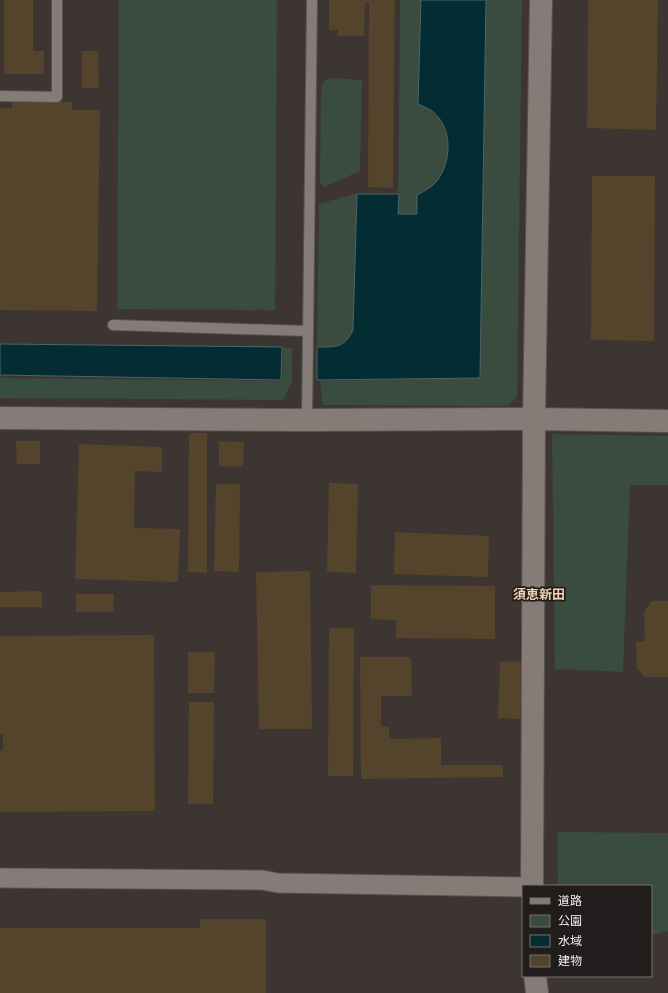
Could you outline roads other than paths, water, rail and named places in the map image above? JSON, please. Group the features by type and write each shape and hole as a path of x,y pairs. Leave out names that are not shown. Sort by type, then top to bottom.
{"street":[{"path":"532,885 534,419 541,0"},
{"path":"0,418 307,420 534,419 668,421"},
{"path":"0,878 262,880 278,883 522,887"}],"lane":[{"path":"0,96 57,97 57,0"},
{"path":"307,420 306,331 312,0"},
{"path":"113,325 306,331"}],"water":[{"path":"421,0 486,0 480,378 317,380 317,347 339,345 347,340 353,330 357,194 399,194 398,214 417,214 417,195 428,189 437,181 446,164 448,144 444,126 432,111 418,104"},
{"path":"0,344 282,347 281,380 0,375"}],"district":[{"name":"須恵新田","path":"539,594"}]}
